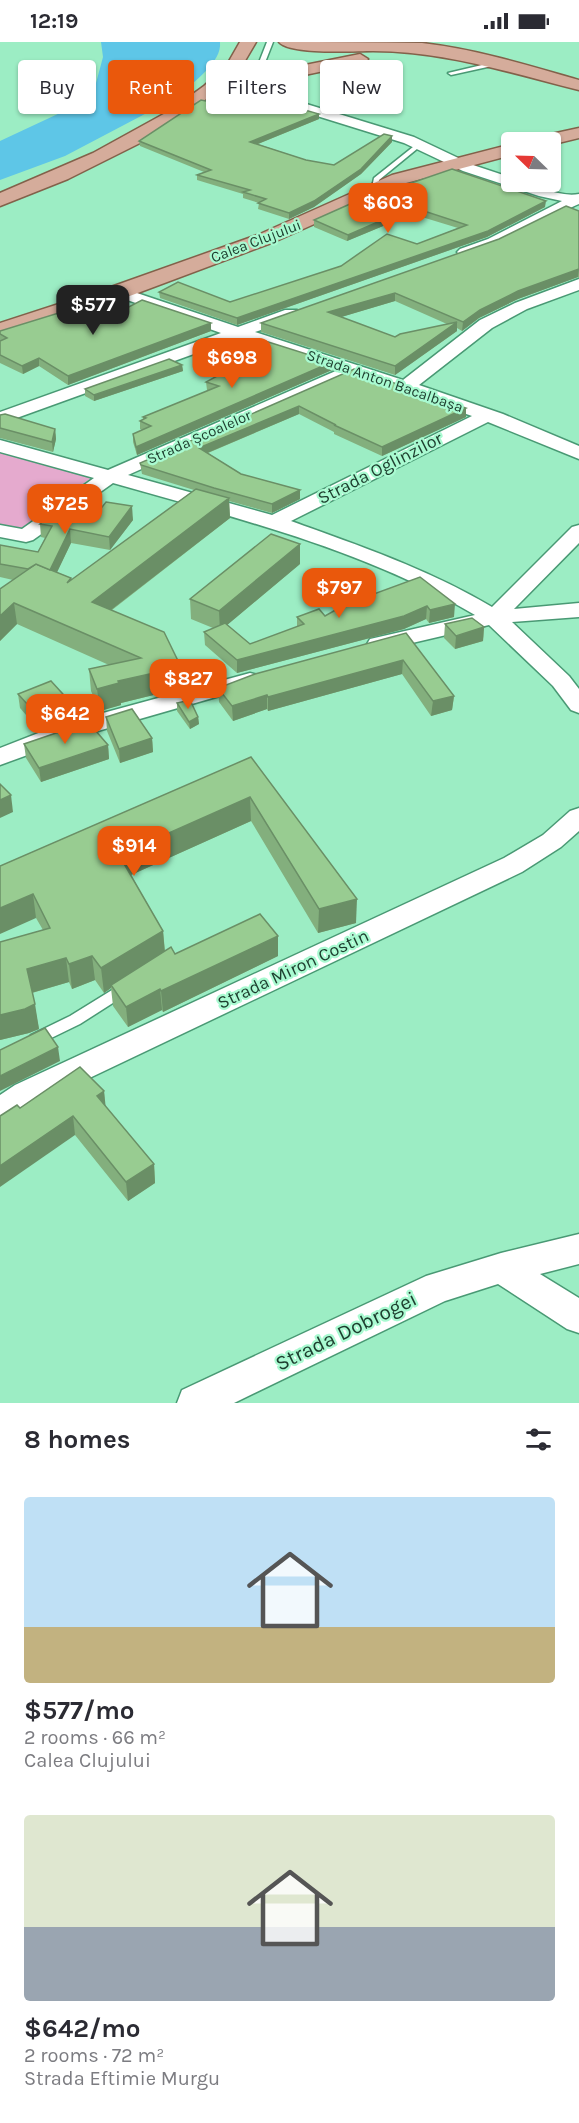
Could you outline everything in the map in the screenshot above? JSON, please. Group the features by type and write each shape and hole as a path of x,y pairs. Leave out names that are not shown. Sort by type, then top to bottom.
{"main road":[{"path":"244,60 248,42"},
{"path":"287,42 318,45 431,46 579,85"},
{"path":"308,69 431,46"},
{"path":"0,200 42,184 120,147 206,95"},
{"path":"561,137 579,133"},
{"name":"Calea Clujului","path":"0,330 119,292 267,238 399,179 501,152"}],"street":[{"path":"308,109 420,144 468,168 578,203"},
{"path":"544,194 558,208"},
{"path":"450,257 493,242 558,208 578,203"},
{"path":"405,387 486,324 521,306 579,284"},
{"name":"Strada Anton Bacalbașa","path":"119,292 487,415 579,453"},
{"path":"0,418 90,384 306,309"},
{"name":"Strada Școalelor","path":"0,531 26,536 110,476 354,369"},
{"name":"Strada Oglinzilor","path":"274,522 487,415"},
{"path":"0,446 274,522 383,561 443,586 494,617 561,681 579,705"},
{"path":"494,617 579,531"},
{"path":"358,649 494,617 579,610"},
{"path":"0,757 68,731 269,674"},
{"name":"Strada Miron Costin","path":"0,1111 26,1095 513,865 552,841 579,817"},
{"name":"Strada Dobrogei","path":"195,1403 438,1287 501,1268 579,1249"},
{"path":"501,1268 579,1317"}],"lane":[{"path":"256,60 266,52 270,42"},
{"path":"451,73 500,63"},
{"path":"374,190 376,179 420,144"},
{"path":"21,1046 75,1020 135,982"}],"shaded area":[{"path":"0,452 93,477 61,498 24,530 0,524"}],"water":[{"path":"101,42 220,42 217,57 215,60 206,60 206,71 194,83 194,60 108,60 108,114 145,114 65,156 0,180 0,141 58,114 96,114 96,83 103,57"}],"building":[{"path":"201,100 206,101 206,114 308,114 308,111 319,114 250,142 306,160 334,165 384,134 392,136 361,169 314,201 289,213 258,203 266,199 243,192 250,190 197,175 211,170 139,141 180,114 194,114 194,105"},
{"path":"452,169 501,186 501,192 520,192 546,201 488,231 237,318 159,292 178,282 230,302 341,266 387,234 417,244 467,225 412,207 348,235 314,220 350,204"},
{"path":"566,206 579,211 579,269 518,291 480,310 463,322 395,293 328,312 395,337 457,322 395,366 261,323 499,239"},
{"path":"142,300 211,323 68,376 39,358 22,366 0,355 0,341 7,338 0,334 0,331 78,307 102,321"},
{"path":"262,340 332,362 136,447 133,434 151,426 140,421 146,418 143,417 219,386 206,382 265,350 252,346"},
{"path":"169,359 182,365 94,395 85,389"},
{"path":"354,369 466,408 382,447 299,406 199,448 241,474 300,490 272,504 214,488 140,463"},
{"path":"5,414 55,429 52,442 0,428 0,415"},
{"path":"196,489 229,498 92,602 164,632 181,667 118,681 119,683 97,689 89,669 141,658 14,603 0,616 0,589 36,564 71,578 67,583"},
{"path":"106,502 132,506 109,537 70,529 50,570 36,564 28,569 0,564 0,545 38,552 52,526 40,524 56,512 95,516"},
{"path":"271,534 300,544 219,611 190,599"},
{"path":"420,577 455,604 430,610 427,606 404,616 237,660 204,632 225,623 250,644 304,624 297,617 319,609 325,616 369,591 374,594"},
{"path":"472,618 484,627 456,636 445,624"},
{"path":"406,633 454,696 433,701 403,660 232,706 218,688 255,674"},
{"path":"51,681 72,704 38,716 18,694"},
{"path":"190,700 198,717 189,722 177,703"},
{"path":"132,709 152,738 119,749 106,717"},
{"path":"88,722 108,745 39,768 24,744"},
{"path":"251,757 357,899 319,909 250,797 119,855 163,931 101,968 92,956 69,964 66,958 27,969 35,1004 0,1015 0,942 50,928 33,894 0,908 0,866"},
{"path":"0,784 11,795 0,800"},
{"path":"260,914 278,936 161,991 160,989 126,1007 111,985 171,947 175,954"},
{"path":"45,1028 58,1047 0,1076 0,1050"},
{"path":"80,1067 104,1091 97,1096 154,1164 126,1182 73,1116 0,1166 0,1116 17,1105 20,1108"}]}
